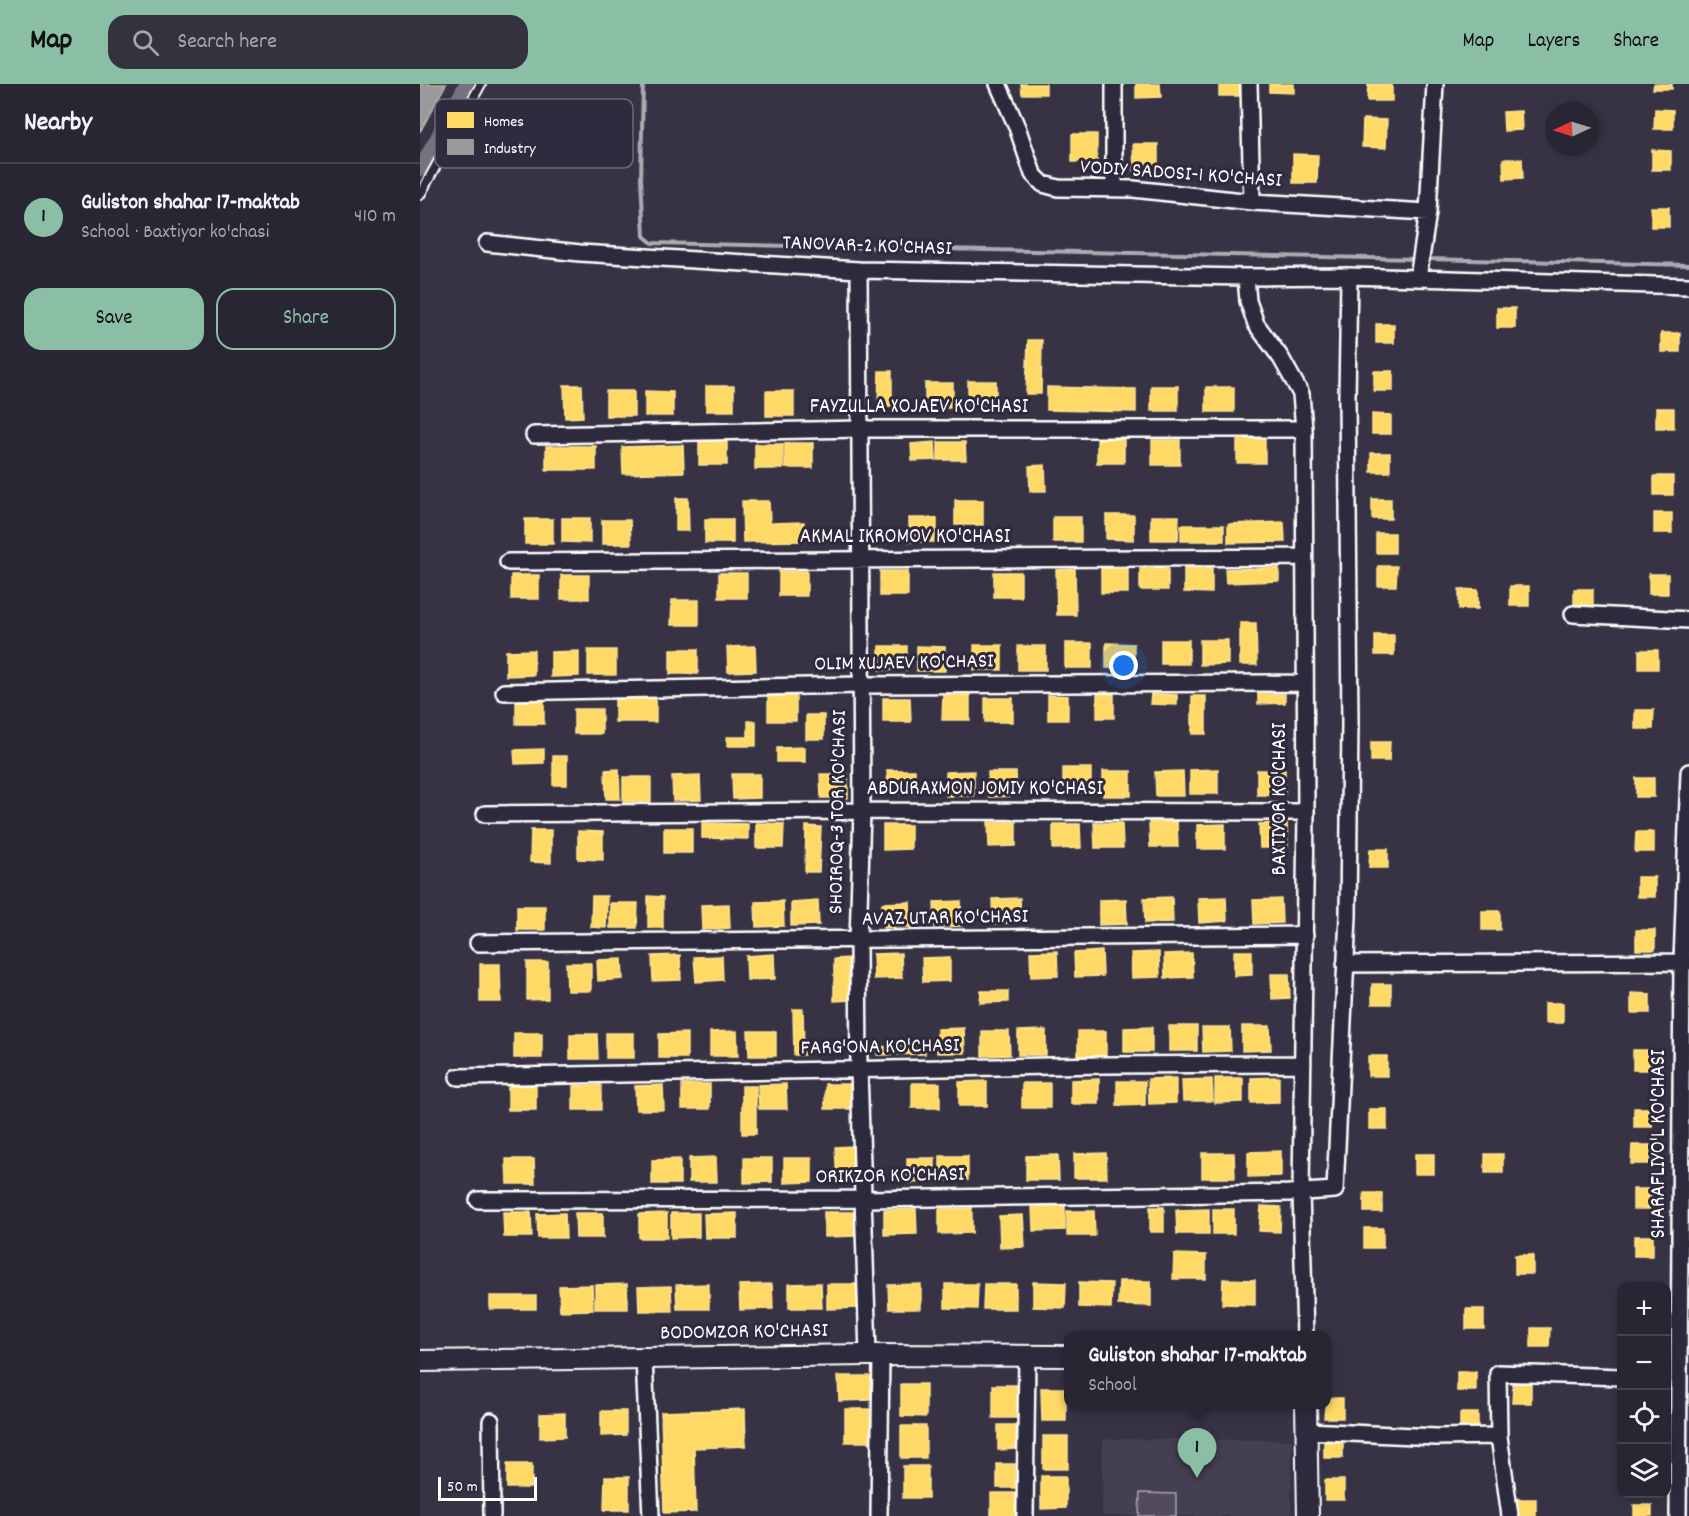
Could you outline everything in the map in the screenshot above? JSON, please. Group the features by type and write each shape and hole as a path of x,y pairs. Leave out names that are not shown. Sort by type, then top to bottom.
{"street":[{"name":"VODIY SADOSI-1 KO'CHASI","path":"998,84 1034,174 1043,184 1058,188 1134,189 1252,202 1428,212"},
{"path":"1114,84 1114,189"},
{"path":"1250,84 1252,202"},
{"path":"1418,278 1428,212 1435,84"},
{"name":"TANOVAR-2 KO'CHASI","path":"488,243 580,254 860,270 1246,277 1349,276 1689,286"},
{"name":"SHOIROQ-3 TOR KO'CHASI","path":"860,270 862,811 858,940 859,1069 864,1199 874,1355 879,1516"},
{"path":"1349,276 1347,410 1350,722 1348,916 1345,964 1686,962"},
{"name":"BAXTIYOR KO'CHASI","path":"1246,277 1248,301 1256,324 1281,358 1300,394 1304,429 1306,812 1301,1192 1305,1331"},
{"name":"FAYZULLA XOJAEV KO'CHASI","path":"534,435 862,429 1304,429"},
{"name":"AKMAL IKROMOV KO'CHASI","path":"508,562 1304,557"},
{"path":"1574,614 1689,620"},
{"name":"OLIM XUJAEV KO'CHASI","path":"504,692 862,685 1305,683"},
{"name":"SHARAFLIYO'L KO'CHASI","path":"1678,1516 1689,772"},
{"name":"ABDURAXMON JOMIY KO'CHASI","path":"485,814 862,811 1306,812"},
{"name":"AVAZ UTAR KO'CHASI","path":"478,943 1305,935"},
{"name":"ORIKZOR KO'CHASI","path":"478,1200 864,1199 1335,1190 1345,964"},
{"name":"FARG'ONA KO'CHASI","path":"458,1077 859,1069 1303,1064"},
{"name":"BODOMZOR KO'CHASI","path":"420,1361 874,1355 1064,1356"},
{"path":"1026,1516 1027,1356"},
{"path":"644,1358 651,1516"},
{"path":"1510,1516 1499,1436 1498,1373 1617,1377"},
{"path":"1306,1409 1308,1516"},
{"path":"491,1421 492,1516"},
{"path":"1307,1431 1436,1437 1499,1436"}],"lane":[{"path":"473,99 481,84"},
{"path":"420,195 435,168"}],"shaded area":[{"path":"1103,1439 1292,1440 1291,1516 1102,1516"},
{"path":"1140,1493 1176,1494 1176,1516 1139,1516"}],"building: Homes":[{"path":"1021,84 1046,84 1046,94 1022,94"},
{"path":"1136,84 1160,84 1161,97 1136,98"},
{"path":"1219,84 1244,84 1243,96 1219,96"},
{"path":"1269,84 1294,84 1294,93 1269,92"},
{"path":"1368,84 1392,84 1392,101 1367,101"},
{"path":"1654,84 1672,84 1672,89 1653,89"},
{"path":"1655,109 1673,110 1673,129 1654,129"},
{"path":"1521,111 1522,130 1504,131 1503,112"},
{"path":"1363,119 1387,120 1386,148 1362,147"},
{"path":"1072,134 1097,134 1097,162 1072,162"},
{"path":"1133,144 1158,144 1158,172 1134,172"},
{"path":"1652,150 1671,151 1671,170 1652,170"},
{"path":"1293,154 1318,155 1317,183 1293,183"},
{"path":"1503,159 1522,159 1523,178 1504,179"},
{"path":"1651,207 1669,207 1669,227 1651,227"},
{"path":"1497,308 1515,308 1515,328 1497,328"},
{"path":"1376,324 1394,324 1394,343 1376,343"},
{"path":"1661,333 1680,333 1680,352 1661,352"},
{"path":"1028,340 1042,340 1041,394 1026,394"},
{"path":"879,371 892,371 892,407 878,407"},
{"path":"1374,371 1393,371 1393,391 1374,391"},
{"path":"968,381 996,381 996,406 968,406"},
{"path":"925,383 953,383 953,408 925,408"},
{"path":"564,385 582,385 583,417 565,418"},
{"path":"706,386 734,386 734,411 706,411"},
{"path":"1151,386 1178,386 1178,411 1151,411"},
{"path":"1047,387 1136,389 1136,412 1047,410"},
{"path":"1206,387 1234,387 1234,412 1206,412"},
{"path":"606,391 634,391 634,416 606,416"},
{"path":"645,391 673,392 673,416 645,416"},
{"path":"766,391 794,391 794,416 766,416"},
{"path":"1656,408 1674,408 1674,428 1656,428"},
{"path":"1372,414 1391,415 1391,434 1372,434"},
{"path":"1097,439 1124,439 1124,463 1097,463"},
{"path":"1237,439 1265,439 1265,463 1237,463"},
{"path":"1152,440 1180,440 1180,465 1152,465"},
{"path":"699,441 727,441 727,465 699,465"},
{"path":"935,442 936,460 912,461 911,444"},
{"path":"938,442 965,442 966,460 938,460"},
{"path":"785,443 813,443 813,468 785,468"},
{"path":"755,444 783,444 783,469 755,469"},
{"path":"683,445 684,472 623,474 622,447"},
{"path":"546,446 596,446 596,470 546,470"},
{"path":"1371,453 1390,453 1390,472 1371,472"},
{"path":"1045,465 1046,491 1030,491 1029,466"},
{"path":"1654,476 1673,476 1673,495 1654,495"},
{"path":"676,498 688,498 689,531 676,531"},
{"path":"1372,499 1391,499 1391,519 1372,519"},
{"path":"955,500 983,500 983,525 955,525"},
{"path":"742,501 769,501 770,523 804,522 804,541 743,542"},
{"path":"1654,513 1672,513 1672,533 1654,533"},
{"path":"1106,515 1134,515 1134,540 1106,539"},
{"path":"1151,516 1179,516 1178,540 1151,540"},
{"path":"1053,517 1081,517 1081,542 1053,542"},
{"path":"562,518 590,518 590,543 562,542"},
{"path":"909,518 937,518 937,542 909,542"},
{"path":"525,519 553,519 553,544 525,544"},
{"path":"705,519 733,519 733,543 705,543"},
{"path":"602,520 630,520 631,544 602,544"},
{"path":"1284,522 1285,542 1228,543 1228,524"},
{"path":"1181,525 1224,525 1224,541 1181,541"},
{"path":"1376,533 1395,533 1395,553 1376,553"},
{"path":"1140,566 1168,566 1168,590 1140,590"},
{"path":"1378,566 1397,566 1396,586 1378,586"},
{"path":"1101,568 1128,568 1128,593 1101,593"},
{"path":"1184,568 1212,568 1212,593 1184,592"},
{"path":"1279,568 1279,581 1226,583 1225,569"},
{"path":"1075,569 1076,615 1057,615 1056,570"},
{"path":"779,571 807,571 807,596 779,596"},
{"path":"880,571 908,571 908,596 880,596"},
{"path":"994,572 1021,572 1021,597 994,597"},
{"path":"719,573 747,573 747,598 719,598"},
{"path":"1649,574 1668,574 1668,594 1649,594"},
{"path":"511,575 539,575 539,599 511,599"},
{"path":"561,575 589,575 589,599 561,599"},
{"path":"1510,586 1529,586 1529,606 1510,606"},
{"path":"1459,589 1478,590 1478,609 1459,609"},
{"path":"1574,589 1593,589 1593,608 1574,608"},
{"path":"672,600 699,600 699,625 671,625"},
{"path":"1240,623 1256,623 1257,665 1240,665"},
{"path":"1375,635 1394,635 1394,655 1375,655"},
{"path":"1161,640 1189,640 1189,664 1161,664"},
{"path":"1200,640 1228,640 1228,664 1200,665"},
{"path":"1065,643 1092,643 1092,668 1065,668"},
{"path":"1106,643 1134,644 1134,668 1106,668"},
{"path":"974,645 1002,645 1002,670 974,670"},
{"path":"755,646 756,671 728,672 727,647"},
{"path":"879,646 907,646 907,670 879,670"},
{"path":"917,646 945,647 945,671 917,671"},
{"path":"1018,646 1046,646 1046,670 1018,670"},
{"path":"670,649 698,649 698,674 670,674"},
{"path":"534,650 534,675 506,676 506,651"},
{"path":"588,650 616,650 616,675 588,675"},
{"path":"1639,650 1658,650 1658,669 1639,669"},
{"path":"579,651 579,676 551,677 551,652"},
{"path":"1097,693 1114,694 1114,718 1097,718"},
{"path":"1151,694 1177,695 1177,705 1150,704"},
{"path":"1258,694 1285,694 1285,703 1258,704"},
{"path":"943,695 970,695 970,720 942,720"},
{"path":"1048,695 1068,696 1068,720 1048,720"},
{"path":"768,696 796,696 796,721 768,721"},
{"path":"1192,696 1206,696 1206,734 1192,734"},
{"path":"615,697 656,697 656,722 615,722"},
{"path":"883,698 910,698 911,722 883,722"},
{"path":"985,698 1013,698 1013,722 985,722"},
{"path":"516,700 544,700 544,724 516,724"},
{"path":"574,709 602,709 602,734 574,734"},
{"path":"1635,710 1654,710 1653,729 1635,729"},
{"path":"806,715 824,715 824,739 806,739"},
{"path":"748,721 756,721 756,746 727,746 727,737 748,737"},
{"path":"1371,742 1390,742 1389,761 1371,761"},
{"path":"805,747 805,762 777,762 777,748"},
{"path":"544,749 544,763 515,764 514,750"},
{"path":"553,756 567,756 567,785 553,785"},
{"path":"1063,768 1091,768 1091,793 1063,793"},
{"path":"619,769 620,799 606,799 605,770"},
{"path":"1218,769 1218,794 1190,794 1190,770"},
{"path":"887,770 915,770 915,794 888,794"},
{"path":"1257,770 1285,770 1285,795 1257,795"},
{"path":"974,771 974,796 946,796 946,772"},
{"path":"1103,771 1131,771 1131,796 1103,796"},
{"path":"1183,771 1184,796 1156,796 1155,772"},
{"path":"988,772 1016,772 1017,796 989,797"},
{"path":"732,774 760,774 760,798 733,799"},
{"path":"820,774 848,774 848,798 821,798"},
{"path":"700,775 701,800 673,801 672,776"},
{"path":"623,777 651,777 651,802 623,802"},
{"path":"1636,778 1654,778 1654,797 1636,797"},
{"path":"988,822 1016,822 1016,846 989,847"},
{"path":"1149,822 1177,822 1178,847 1150,847"},
{"path":"702,823 748,824 748,839 702,838"},
{"path":"756,823 784,824 783,848 756,848"},
{"path":"1094,823 1122,823 1123,848 1095,848"},
{"path":"1287,823 1288,848 1260,848 1259,824"},
{"path":"1053,824 1080,824 1081,848 1053,849"},
{"path":"1225,824 1225,849 1197,849 1197,825"},
{"path":"883,825 911,825 911,849 883,850"},
{"path":"806,826 821,827 819,872 805,872"},
{"path":"664,828 692,828 692,853 664,853"},
{"path":"531,830 551,830 551,863 530,862"},
{"path":"578,831 603,832 603,860 578,859"},
{"path":"1636,832 1654,832 1654,852 1635,852"},
{"path":"1370,849 1388,849 1388,868 1369,868"},
{"path":"1637,877 1655,877 1655,897 1637,897"},
{"path":"592,896 607,896 606,928 591,927"},
{"path":"648,896 663,897 663,928 648,928"},
{"path":"1172,897 1173,922 1145,923 1144,898"},
{"path":"1226,897 1227,921 1199,923 1198,898"},
{"path":"1020,898 1021,922 993,924 992,899"},
{"path":"1126,899 1127,924 1099,925 1099,900"},
{"path":"1281,899 1282,923 1254,924 1253,900"},
{"path":"818,900 819,925 791,926 791,902"},
{"path":"783,901 784,926 756,927 755,902"},
{"path":"961,901 962,926 935,927 934,902"},
{"path":"910,902 911,927 883,928 882,903"},
{"path":"610,903 638,903 637,928 610,928"},
{"path":"729,904 730,928 702,930 701,905"},
{"path":"517,906 545,906 545,930 517,930"},
{"path":"1482,911 1500,911 1500,930 1482,930"},
{"path":"1636,930 1655,930 1655,950 1636,950"},
{"path":"1057,951 1058,976 1031,977 1030,952"},
{"path":"1102,951 1103,976 1075,977 1074,953"},
{"path":"1234,951 1252,951 1252,975 1234,976"},
{"path":"1159,952 1160,977 1132,978 1131,953"},
{"path":"901,953 902,978 874,979 873,954"},
{"path":"1192,953 1193,977 1165,978 1164,954"},
{"path":"774,954 775,979 747,980 746,956"},
{"path":"680,955 681,980 653,981 652,956"},
{"path":"722,956 723,980 696,982 694,957"},
{"path":"950,957 950,981 923,982 922,958"},
{"path":"852,958 852,1000 834,1001 834,959"},
{"path":"622,959 623,979 598,981 597,960"},
{"path":"527,962 548,962 548,999 527,1000"},
{"path":"566,963 591,963 591,991 567,991"},
{"path":"480,964 500,964 501,1002 480,1002"},
{"path":"1271,974 1289,974 1290,998 1272,999"},
{"path":"1372,984 1391,984 1391,1004 1372,1004"},
{"path":"981,991 1008,991 1008,1002 980,1003"},
{"path":"1631,993 1650,994 1650,1013 1631,1013"},
{"path":"1545,1003 1563,1003 1563,1023 1545,1023"},
{"path":"793,1009 803,1009 804,1055 794,1055"},
{"path":"1169,1026 1197,1026 1197,1051 1169,1051"},
{"path":"1242,1026 1270,1026 1271,1050 1242,1051"},
{"path":"1152,1027 1152,1052 1124,1052 1124,1028"},
{"path":"1202,1027 1230,1027 1231,1051 1203,1052"},
{"path":"964,1028 965,1053 937,1053 937,1029"},
{"path":"1046,1030 1046,1055 1018,1055 1018,1031"},
{"path":"737,1031 738,1056 710,1056 710,1032"},
{"path":"748,1031 776,1031 776,1056 749,1056"},
{"path":"982,1031 1009,1031 1010,1055 982,1056"},
{"path":"1078,1031 1106,1031 1106,1056 1078,1056"},
{"path":"514,1033 542,1033 542,1058 514,1058"},
{"path":"606,1033 634,1033 634,1058 606,1058"},
{"path":"687,1033 687,1058 659,1058 659,1034"},
{"path":"570,1034 597,1034 598,1059 570,1059"},
{"path":"925,1045 925,1054 877,1055 877,1047"},
{"path":"1633,1050 1651,1050 1651,1070 1633,1070"},
{"path":"1368,1056 1387,1056 1387,1076 1368,1076"},
{"path":"1279,1077 1279,1102 1251,1103 1251,1078"},
{"path":"1176,1078 1176,1103 1149,1104 1148,1079"},
{"path":"1215,1078 1243,1078 1243,1102 1215,1103"},
{"path":"1099,1079 1099,1104 1071,1104 1071,1080"},
{"path":"1212,1079 1213,1101 1183,1101 1182,1080"},
{"path":"987,1081 987,1106 959,1106 959,1082"},
{"path":"1117,1081 1145,1081 1145,1105 1117,1106"},
{"path":"912,1083 940,1083 940,1108 912,1108"},
{"path":"1022,1083 1050,1083 1050,1108 1022,1108"},
{"path":"682,1084 710,1084 710,1109 682,1109"},
{"path":"786,1084 787,1109 759,1109 758,1085"},
{"path":"825,1084 853,1084 853,1109 825,1109"},
{"path":"536,1085 536,1110 508,1110 508,1086"},
{"path":"601,1085 601,1110 573,1110 573,1086"},
{"path":"663,1085 664,1110 636,1110 635,1086"},
{"path":"742,1086 756,1086 756,1134 742,1134"},
{"path":"1634,1108 1652,1108 1652,1127 1634,1127"},
{"path":"1369,1109 1387,1109 1387,1129 1369,1129"},
{"path":"1632,1145 1650,1145 1650,1164 1631,1164"},
{"path":"854,1146 856,1181 837,1182 835,1147"},
{"path":"1281,1151 1281,1176 1248,1177 1248,1152"},
{"path":"1106,1153 1107,1178 1074,1178 1074,1154"},
{"path":"1202,1153 1234,1153 1235,1178 1202,1178"},
{"path":"1415,1154 1434,1154 1434,1174 1415,1174"},
{"path":"1485,1154 1503,1154 1503,1173 1485,1173"},
{"path":"1058,1155 1059,1180 1026,1180 1026,1156"},
{"path":"940,1156 968,1156 968,1180 940,1181"},
{"path":"716,1157 717,1182 689,1182 689,1158"},
{"path":"744,1158 772,1158 772,1182 744,1183"},
{"path":"784,1158 812,1158 812,1182 784,1183"},
{"path":"907,1158 935,1158 935,1182 907,1183"},
{"path":"506,1159 534,1159 535,1184 507,1184"},
{"path":"680,1159 680,1184 652,1184 652,1160"},
{"path":"1633,1189 1652,1189 1652,1209 1633,1209"},
{"path":"1364,1193 1382,1193 1382,1212 1364,1212"},
{"path":"1065,1205 1065,1230 1033,1231 1032,1206"},
{"path":"1261,1206 1281,1207 1280,1232 1259,1231"},
{"path":"1150,1207 1164,1207 1164,1232 1150,1232"},
{"path":"972,1208 972,1233 939,1234 939,1209"},
{"path":"916,1209 917,1234 884,1235 884,1210"},
{"path":"1209,1209 1209,1234 1177,1234 1176,1210"},
{"path":"1213,1209 1234,1209 1234,1234 1213,1234"},
{"path":"1067,1211 1094,1211 1095,1236 1067,1236"},
{"path":"503,1212 531,1212 532,1237 504,1237"},
{"path":"824,1212 856,1212 857,1236 824,1237"},
{"path":"565,1213 566,1238 538,1238 537,1214"},
{"path":"575,1213 603,1213 603,1238 576,1238"},
{"path":"667,1213 667,1238 639,1238 639,1214"},
{"path":"671,1213 699,1213 699,1237 671,1238"},
{"path":"737,1213 737,1238 705,1238 704,1214"},
{"path":"1023,1215 1025,1247 1000,1248 999,1216"},
{"path":"1364,1228 1383,1228 1383,1248 1364,1248"},
{"path":"1634,1236 1653,1236 1653,1256 1634,1256"},
{"path":"1174,1254 1206,1255 1206,1279 1173,1279"},
{"path":"1515,1255 1533,1255 1533,1274 1515,1274"},
{"path":"1223,1279 1255,1280 1255,1305 1222,1304"},
{"path":"1119,1281 1151,1281 1151,1306 1118,1305"},
{"path":"1033,1282 1066,1283 1065,1308 1033,1307"},
{"path":"1079,1282 1112,1283 1111,1308 1079,1307"},
{"path":"821,1283 822,1308 789,1308 789,1284"},
{"path":"627,1284 628,1309 595,1309 595,1285"},
{"path":"709,1284 709,1309 677,1309 676,1285"},
{"path":"772,1284 773,1309 740,1310 739,1285"},
{"path":"827,1284 859,1284 860,1308 827,1309"},
{"path":"921,1284 921,1309 889,1309 888,1285"},
{"path":"945,1284 978,1284 977,1309 945,1308"},
{"path":"984,1284 1016,1284 1016,1309 983,1309"},
{"path":"592,1285 593,1310 560,1311 559,1286"},
{"path":"671,1286 672,1311 639,1311 638,1287"},
{"path":"490,1296 536,1296 536,1309 490,1309"},
{"path":"1466,1309 1484,1309 1484,1329 1466,1329"},
{"path":"1531,1328 1550,1328 1549,1347 1531,1347"},
{"path":"1457,1372 1476,1372 1476,1391 1457,1391"},
{"path":"838,1376 871,1376 871,1400 839,1401"},
{"path":"1513,1383 1531,1383 1531,1403 1512,1403"},
{"path":"901,1384 926,1384 926,1417 901,1416"},
{"path":"993,1385 1018,1385 1018,1418 993,1418"},
{"path":"1041,1388 1064,1388 1066,1421 1042,1421"},
{"path":"1331,1398 1343,1398 1343,1418 1324,1418 1325,1409 1331,1409"},
{"path":"745,1409 746,1446 694,1448 696,1512 664,1513 661,1412"},
{"path":"845,1409 870,1409 870,1442 845,1442"},
{"path":"601,1411 626,1411 626,1435 601,1436"},
{"path":"565,1413 565,1437 540,1438 540,1414"},
{"path":"1460,1413 1478,1413 1478,1432 1460,1432"},
{"path":"998,1425 1016,1425 1016,1449 998,1450"},
{"path":"901,1426 926,1426 926,1458 901,1458"},
{"path":"1043,1436 1068,1436 1068,1469 1043,1469"},
{"path":"1324,1438 1343,1438 1343,1458 1324,1458"},
{"path":"507,1464 532,1464 532,1488 507,1488"},
{"path":"997,1464 1015,1464 1015,1488 997,1488"},
{"path":"903,1466 928,1466 928,1498 903,1498"},
{"path":"1041,1476 1066,1476 1066,1508 1041,1509"},
{"path":"605,1477 629,1477 629,1510 604,1510"},
{"path":"1325,1480 1344,1480 1344,1500 1325,1500"},
{"path":"991,1493 1016,1493 1016,1516 991,1516"},
{"path":"1517,1499 1536,1499 1536,1516 1517,1516"},
{"path":"1634,1505 1652,1505 1652,1516 1634,1516"}],"building: Industry":[{"path":"420,84 446,84 438,99 435,99 435,104 420,132"}],"waterway":[{"path":"458,99 466,84"},
{"path":"643,84 641,179 644,236 652,243 1418,259"},
{"path":"420,169 435,141"},
{"path":"1426,259 1689,265"}],"place":[{"name":"Guliston shahar 17-maktab","path":"1197,1478"}]}
